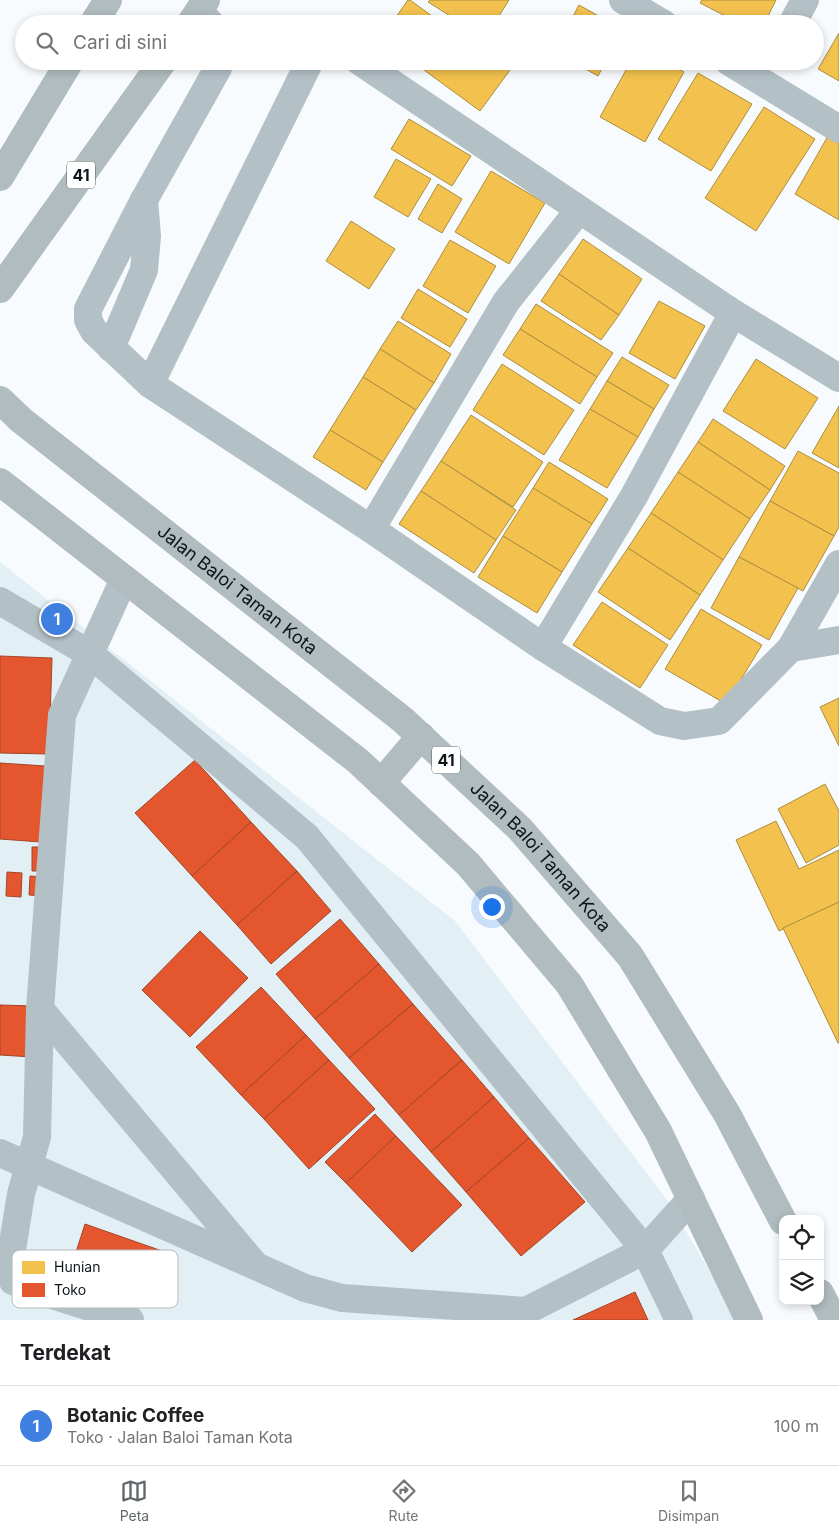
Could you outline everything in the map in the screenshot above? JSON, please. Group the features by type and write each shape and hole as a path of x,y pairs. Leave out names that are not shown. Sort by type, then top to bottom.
{"highway":[{"path":"99,15 108,0"},
{"path":"0,178 65,70"},
{"name":"41","path":"0,289 157,70"},
{"name":"Jalan Baloi Taman Kota","path":"0,400 21,420 404,720 520,829 630,956 727,1114 780,1215"},
{"path":"0,482 358,761 468,864 569,984 658,1131 749,1320"},
{"path":"381,783 421,736"},
{"path":"824,1301 834,1320"}],"street":[{"path":"624,0 649,15"},
{"path":"797,15 805,0"},
{"path":"213,70 88,309 88,320 94,331 150,384 371,529 543,647 660,722 684,726 719,721 791,648 839,564"},
{"path":"150,384 306,70"},
{"path":"372,70 733,313 839,378"},
{"path":"765,71 839,129"},
{"path":"111,348 144,270 147,236 144,200"},
{"path":"371,529 506,302 579,210"},
{"path":"543,647 634,496 733,313"},
{"path":"12,1276 9,1268 21,1194 37,1137 40,1009 62,715 124,579"},
{"path":"0,602 90,654 307,837 645,1250 679,1320"},
{"path":"791,648 839,640"},
{"path":"40,1009 259,1270"},
{"path":"0,1153 259,1270 305,1288 342,1298 528,1315 645,1250 691,1199"},
{"path":"0,1167 28,1165"},
{"path":"94,1308 130,1320"}],"shaded area":[{"path":"0,562 455,921 670,1204 738,1320 0,1320"}],"building: Hunian":[{"path":"408,0 410,0 431,15 397,15"},
{"path":"430,0 509,0 500,15 449,15 428,2"},
{"path":"702,0 776,0 768,15 723,15 700,3"},
{"path":"579,5 597,15 574,15"},
{"path":"839,33 839,81 820,70 824,70 824,59"},
{"path":"424,70 510,70 480,111"},
{"path":"587,70 601,70 598,76"},
{"path":"626,70 681,70 684,72 645,142 600,117"},
{"path":"698,73 752,104 711,171 658,139"},
{"path":"764,107 815,139 756,231 705,198"},
{"path":"409,119 471,156 452,186 391,149"},
{"path":"828,136 839,143 839,220 795,194"},
{"path":"396,159 431,179 408,217 374,197"},
{"path":"491,171 545,203 509,264 455,232"},
{"path":"438,184 462,199 442,233 418,219"},
{"path":"351,221 395,249 369,289 326,261"},
{"path":"583,239 642,279 619,315 559,274"},
{"path":"450,240 496,266 468,313 423,286"},
{"path":"559,274 619,315 601,340 541,301"},
{"path":"418,289 467,319 450,347 401,318"},
{"path":"659,301 705,326 675,379 629,353"},
{"path":"536,304 613,353 597,377 520,329"},
{"path":"398,321 451,354 434,383 380,349"},
{"path":"520,329 597,377 580,404 503,355"},
{"path":"380,349 434,383 416,410 363,377"},
{"path":"622,357 669,385 654,409 607,381"},
{"path":"756,359 818,398 785,449 723,411"},
{"path":"502,364 574,410 544,455 473,410"},
{"path":"363,377 416,410 383,462 330,430"},
{"path":"607,381 654,409 638,437 590,409"},
{"path":"839,406 839,468 812,453"},
{"path":"590,409 638,437 607,488 559,460"},
{"path":"471,415 543,462 513,507 441,461"},
{"path":"713,419 785,466 770,490 698,442"},
{"path":"330,430 383,462 366,490 313,457"},
{"path":"698,442 770,490 750,519 678,472"},
{"path":"798,451 839,473 839,527 834,536 770,501"},
{"path":"441,461 516,510 496,540 421,491"},
{"path":"549,462 608,499 592,524 533,488"},
{"path":"678,472 750,519 723,560 651,513"},
{"path":"533,488 592,524 562,572 503,536"},
{"path":"421,491 496,540 474,573 399,524"},
{"path":"770,501 834,536 803,591 739,557"},
{"path":"651,513 723,560 700,595 628,548"},
{"path":"503,536 562,572 537,613 478,577"},
{"path":"628,548 700,595 670,640 598,592"},
{"path":"739,557 798,588 769,640 711,608"},
{"path":"602,602 668,645 640,688 573,645"},
{"path":"701,609 762,645 726,704 665,669"},
{"path":"839,698 839,746 820,707"},
{"path":"825,784 839,811 839,845 806,863 778,809"},
{"path":"776,821 799,869 839,850 839,902 779,931 736,840"},
{"path":"839,902 839,1043 838,1043 783,928"}],"building: Toko":[{"path":"0,656 52,658 49,754 0,753"},
{"path":"195,760 251,822 192,876 135,813"},
{"path":"0,763 45,766 41,842 0,839"},
{"path":"251,822 297,871 237,925 192,876"},
{"path":"32,847 46,847 45,871 32,871"},
{"path":"297,871 331,911 271,964 237,925"},
{"path":"7,872 22,873 21,897 6,896"},
{"path":"30,876 44,877 43,896 29,895"},
{"path":"340,919 379,964 315,1019 276,974"},
{"path":"200,931 248,978 190,1037 142,990"},
{"path":"379,964 413,1004 349,1058 315,1019"},
{"path":"261,987 306,1035 241,1095 196,1047"},
{"path":"413,1004 462,1060 399,1115 349,1058"},
{"path":"0,1005 34,1006 32,1057 0,1055"},
{"path":"306,1035 329,1060 264,1119 241,1095"},
{"path":"329,1060 375,1109 309,1169 264,1119"},
{"path":"462,1060 494,1097 431,1152 399,1115"},
{"path":"494,1097 529,1138 466,1192 431,1152"},
{"path":"375,1114 396,1136 346,1183 325,1162"},
{"path":"396,1136 462,1205 412,1252 346,1183"},
{"path":"529,1138 585,1202 521,1256 466,1192"},
{"path":"85,1224 159,1250 77,1250"},
{"path":"635,1292 648,1320 573,1320"}],"place":[{"name":"Botanic Coffee","path":"57,619"}]}
